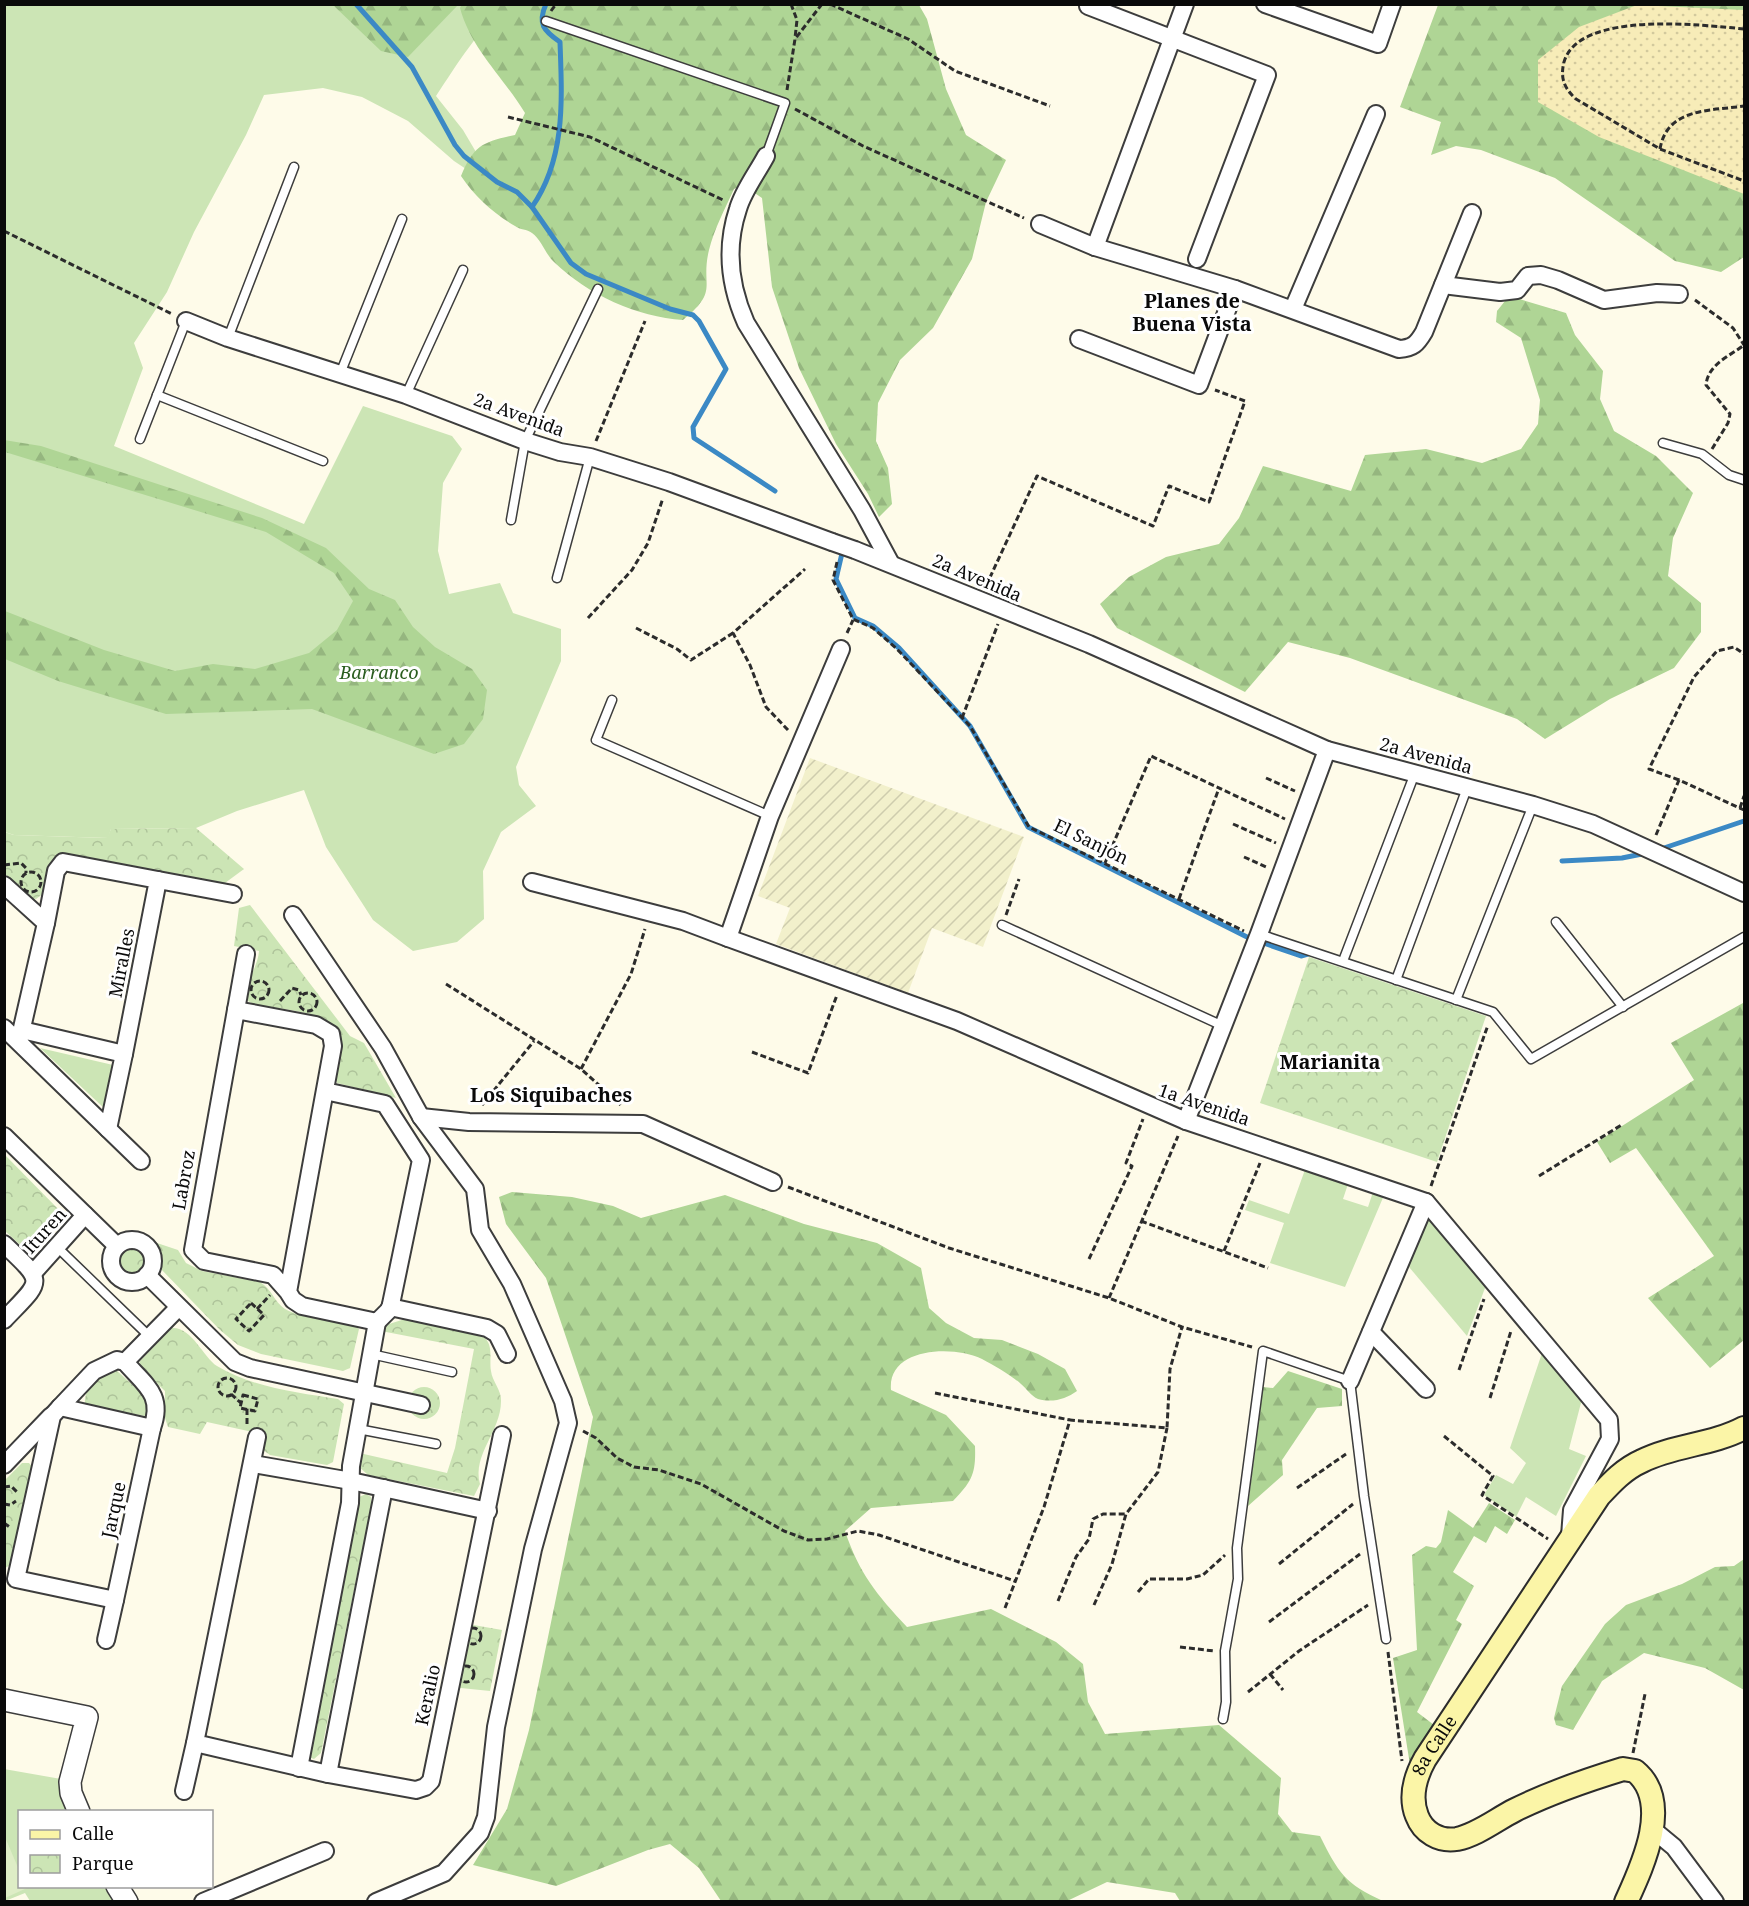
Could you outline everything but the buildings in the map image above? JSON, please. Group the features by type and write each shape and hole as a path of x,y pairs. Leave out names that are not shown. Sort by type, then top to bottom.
{"main road":[{"name":"8a Calle","path":"1631,1769 1617,1771 1546,1796 1457,1839 1439,1838 1424,1829 1416,1815 1413,1791 1425,1759 1566,1542 1599,1496 1631,1467 1653,1456 1718,1439 1744,1428"},
{"path":"1626,1902 1651,1828 1653,1809 1649,1791 1640,1775 1631,1769"}],"street":[{"path":"1095,247 1185,4"},
{"path":"1265,4 1378,44 1392,4"},
{"path":"1088,6 1267,75 1197,259"},
{"path":"1293,309 1376,114"},
{"path":"766,156 738,208 731,251 731,280 736,300 746,323 862,510 890,562"},
{"path":"1040,225 1095,247 1293,309 1388,346 1410,348 1417,343 1424,332 1472,213"},
{"path":"1443,285 1500,292 1517,290 1528,276 1541,275 1604,300 1657,293 1679,294"},
{"path":"1079,339 1199,385 1235,289"},
{"name":"2a Avenida","path":"186,321 228,338 406,395 525,441 560,452 590,457 669,482 835,550 855,550 890,562 979,602 1089,644 1327,750 1415,772 1593,824 1651,848 1744,893"},
{"path":"728,938 770,816 841,649"},
{"path":"1186,1121 1251,954 1256,935 1291,850 1327,750"},
{"path":"20,1036 56,871 64,862 233,894"},
{"name":"Miralles","path":"108,1129 158,880"},
{"name":"1a Avenida","path":"532,882 650,913 728,938 957,1021 1186,1121 1426,1202"},
{"path":"4,885 46,923"},
{"path":"293,915 383,1048 421,1117 476,1189 480,1230 512,1284 563,1401 568,1423 532,1549 496,1727 486,1817 480,1833 444,1873 376,1902"},
{"name":"Labroz","path":"246,954 193,1250 204,1261 273,1275 293,1300 302,1306 377,1322"},
{"path":"236,1010 316,1025 328,1031 333,1039 288,1292"},
{"path":"4,1028 20,1036 124,1054"},
{"path":"20,1036 141,1161"},
{"path":"298,1768 350,1503 358,1429 377,1322 388,1313 390,1307 421,1160 385,1104 325,1090"},
{"path":"421,1117 469,1122 643,1124 773,1182"},
{"path":"4,1136 117,1246"},
{"path":"1350,1381 1426,1202 1609,1420 1610,1439 1572,1510 1566,1542"},
{"name":"Ituren","path":"34,1272 85,1215"},
{"path":"136,1240 147,1246 151,1251 153,1264 147,1275 129,1282 117,1276 111,1258 117,1246 136,1240"},
{"name":"Ituren","path":"4,1244 34,1272 35,1282 30,1293 4,1320"},
{"path":"147,1275 226,1355 243,1365 421,1405"},
{"path":"390,1307 487,1328 497,1334 507,1354"},
{"path":"4,1465 94,1371 111,1362 125,1362 178,1308"},
{"path":"1371,1332 1426,1389"},
{"name":"Jarque","path":"106,1640 156,1418 156,1398 125,1362"},
{"path":"56,1411 152,1428"},
{"path":"56,1411 10,1577 115,1600"},
{"name":"Keralio","path":"195,1743 328,1774 416,1790 424,1787 430,1780 488,1511 502,1435"},
{"path":"184,1791 257,1437"},
{"path":"253,1464 351,1481 488,1511"},
{"path":"328,1774 384,1488"},
{"path":"4,1700 87,1717 70,1782 71,1793 78,1810"},
{"path":"1651,1828 1674,1847 1715,1902"},
{"path":"203,1902 325,1851"},
{"path":"118,1888 127,1902"}],"lane":[{"path":"546,21 785,103 766,156"},
{"path":"228,338 294,167"},
{"path":"340,374 402,219"},
{"path":"406,395 463,270"},
{"path":"510,520 525,441 598,289"},
{"path":"140,439 186,321"},
{"path":"157,395 323,461"},
{"path":"1663,443 1706,458 1729,475 1744,480"},
{"path":"557,578 590,457"},
{"path":"612,700 596,740 770,816"},
{"path":"1343,961 1415,772"},
{"path":"1396,980 1467,788"},
{"path":"1456,1000 1533,805"},
{"path":"1556,922 1623,1007"},
{"path":"1002,925 1223,1026"},
{"path":"1256,935 1343,961 1493,1012 1531,1059 1744,938"},
{"path":"56,1245 150,1337"},
{"path":"1223,1719 1226,1702 1225,1651 1238,1579 1237,1548 1263,1351 1350,1381 1364,1496 1386,1639"},
{"path":"371,1354 452,1372"},
{"path":"358,1429 436,1444"}],"path":[{"path":"791,4 796,20 795,39 785,103 863,146 1040,225"},
{"path":"795,39 822,4"},
{"path":"830,4 908,39 955,71 1050,106"},
{"path":"1744,29 1672,25 1608,28 1585,39 1566,57 1562,70 1566,90 1660,149 1744,181"},
{"path":"1660,149 1666,131 1682,116 1696,111 1744,106"},
{"path":"508,117 590,137 738,208"},
{"path":"4,231 186,321"},
{"path":"1679,294 1694,299 1733,328 1744,345 1714,366 1707,376 1706,385 1730,414 1728,423 1706,458"},
{"path":"590,457 645,321"},
{"path":"979,602 1036,476 1153,526 1169,486 1209,502 1245,401 1199,385"},
{"path":"588,618 632,570 648,543 669,482"},
{"name":"El Sanjón","path":"835,550 833,580 853,620 873,628 897,649 970,726 1029,827 1256,935"},
{"path":"636,628 677,649 691,660 733,633 805,569"},
{"path":"963,719 1003,611"},
{"path":"733,633 750,666 766,707 800,742"},
{"path":"1744,654 1734,647 1717,651 1694,677 1649,769 1744,810"},
{"path":"1105,864 1151,756 1300,826"},
{"path":"1266,778 1310,798"},
{"path":"1651,848 1679,780"},
{"path":"1179,900 1218,788"},
{"path":"1740,808 1744,796"},
{"path":"1233,824 1291,850"},
{"path":"1244,857 1281,874"},
{"path":"4,865 21,863 26,868 22,885 29,891 35,891 41,883 39,876 34,872 26,873"},
{"path":"1002,925 1019,879"},
{"path":"581,1069 632,974 650,913"},
{"path":"752,1052 808,1073 842,980"},
{"path":"254,983 266,983 269,991 267,1000 259,1000 252,995 250,989 254,983"},
{"path":"446,984 581,1069 643,1124"},
{"path":"274,1004 292,988 299,990 301,995 298,1004 301,1009 310,1011 315,1008 316,997 307,993 301,995"},
{"path":"1426,1202 1493,1012"},
{"path":"469,1122 534,1041"},
{"path":"1089,1259 1132,1166 1126,1163 1148,1106"},
{"path":"1109,1298 1186,1121"},
{"path":"1539,1176 1623,1124"},
{"path":"1224,1251 1267,1148"},
{"path":"773,1182 949,1248 1109,1298 1182,1326 1263,1351"},
{"path":"1141,1221 1268,1268"},
{"path":"1459,1370 1491,1280"},
{"path":"251,1303 264,1315 249,1331 236,1319 251,1303"},
{"path":"1490,1398 1517,1312"},
{"path":"1094,1605 1112,1564 1126,1514 1158,1472 1167,1428 1170,1369 1182,1326"},
{"path":"229,1379 234,1382 235,1387 231,1394 226,1396 219,1391 221,1380 229,1379"},
{"path":"935,1393 1070,1420 1167,1428"},
{"path":"231,1394 241,1403 240,1408 255,1411 258,1399 243,1395 241,1403"},
{"path":"1005,1608 1044,1507 1070,1420"},
{"path":"568,1423 596,1438 617,1458 633,1467 659,1470 700,1484 784,1531 808,1540 827,1539 858,1531 879,1535 1015,1581"},
{"path":"1444,1436 1493,1476 1482,1495 1566,1542"},
{"path":"1297,1488 1358,1447"},
{"path":"4,1487 14,1487 18,1496 13,1504 4,1504"},
{"path":"1279,1564 1364,1496"},
{"path":"1058,1601 1076,1557 1089,1539 1093,1520 1103,1514 1126,1514"},
{"path":"1269,1622 1371,1545"},
{"path":"1138,1592 1149,1579 1187,1579 1203,1575 1237,1548"},
{"path":"1248,1692 1299,1651 1380,1598"},
{"path":"1386,1639 1401,1755 1413,1791"},
{"path":"1180,1647 1225,1651"},
{"path":"1270,1674 1284,1690"},
{"path":"1631,1769 1645,1694"}],"shaded area":[{"path":"810,758 1024,837 983,947 932,928 908,993 776,944 790,908 758,896"}],"green space":[{"path":"462,4 919,5 927,19 946,89 966,135 1006,160 986,202 972,259 933,328 900,360 878,403 876,441 888,468 892,504 879,517 868,494 836,444 799,368 772,287 762,198 743,185 734,189 711,242 705,294 701,302 683,320 631,309 582,285 554,262 535,236 507,221 478,198 461,176 470,158 481,146 515,135 525,113 472,37 460,8"},
{"path":"4,5 509,5 478,36 436,96 463,130 499,191 454,161 408,121 362,97 323,88 264,95 246,135 194,232 167,292 134,343 143,368 114,446 304,524 363,406 452,436 462,449 443,483 438,551 449,594 500,583 513,613 561,629 561,661 516,767 519,785 536,806 501,832 483,871 484,919 457,942 413,951 373,920 326,847 304,790 237,811 196,828 111,829 108,838 14,835 5,832"},
{"path":"333,5 458,5 408,57 381,51"},
{"path":"1438,5 1744,5 1744,257 1721,272 1675,261 1555,178 1481,150 1456,146 1431,155 1441,122 1400,107"},
{"path":"1509,296 1566,313 1575,335 1603,371 1600,399 1614,431 1656,456 1693,493 1673,538 1668,576 1701,603 1701,632 1674,668 1610,699 1545,739 1517,719 1350,658 1288,642 1245,692 1117,628 1100,604 1129,577 1166,557 1219,544 1239,518 1263,466 1351,491 1365,455 1426,449 1482,463 1521,449 1538,424 1540,400 1521,338 1496,322 1497,311"},
{"name":"Barranco","path":"4,440 41,446 262,518 326,548 369,589 395,600 413,627 435,647 472,669 487,690 483,719 464,744 434,754 312,709 166,714 58,681 5,659 5,611 104,650 175,671 213,664 255,669 309,653 337,630 353,601 334,573 266,532 5,452"},
{"path":"196,828 244,869 225,883 65,853 50,863 47,868 44,893 36,899 30,898 5,874 4,832 14,835 107,838 111,829"},
{"path":"250,905 350,1036 364,1043 396,1098 337,1083 336,1073 341,1041 338,1031 330,1023 306,1013 255,1005 248,1001 247,988 259,951 234,946 239,908"},
{"path":"1309,957 1486,1016 1437,1162 1260,1103"},
{"path":"1743,1003 1744,1340 1710,1368 1648,1298 1714,1256 1636,1148 1610,1163 1597,1142 1694,1080 1671,1043"},
{"path":"40,1048 113,1065 105,1109"},
{"path":"5,1155 67,1218 30,1254 5,1231"},
{"path":"1306,1167 1349,1181 1343,1199 1368,1207 1374,1189 1385,1193 1345,1287 1270,1263 1284,1223 1245,1210 1249,1200 1289,1214"},
{"path":"512,1192 572,1197 613,1206 641,1218 725,1195 804,1224 877,1243 921,1268 929,1308 946,1323 974,1338 1002,1340 1038,1354 1065,1369 1077,1391 1064,1398 1049,1401 1036,1398 1008,1374 970,1355 940,1351 924,1353 900,1365 893,1376 891,1390 946,1415 975,1446 975,1464 969,1482 953,1501 871,1508 845,1531 863,1571 878,1594 907,1627 991,1609 1056,1642 1083,1664 1088,1702 1105,1734 1219,1725 1281,1778 1278,1814 1292,1832 1320,1836 1344,1876 1360,1889 1383,1901 1180,1901 1175,1893 1107,1882 1067,1901 721,1901 699,1868 670,1844 648,1850 556,1886 473,1865 507,1809 529,1730 593,1417 546,1278 506,1224 499,1197"},
{"path":"1427,1207 1488,1280 1467,1336 1404,1261"},
{"path":"151,1241 178,1250 186,1263 202,1271 260,1282 281,1306 291,1312 354,1325 359,1329 350,1368 343,1371 261,1354 238,1345 220,1330 160,1268 156,1248"},
{"path":"132,1245 143,1250 148,1261 143,1272 132,1277 121,1272 116,1261 121,1250"},
{"path":"405,1319 479,1334 489,1345 492,1375 500,1394 500,1412 483,1453 479,1473 480,1484 474,1496 368,1475 355,1463 355,1452 447,1473 455,1448 474,1349 381,1331 389,1324"},
{"path":"172,1328 186,1332 212,1362 230,1373 276,1388 338,1399 344,1404 333,1462 327,1465 270,1455 263,1450 266,1435 207,1422 200,1434 168,1427 165,1418 165,1391 139,1366 140,1361"},
{"path":"1542,1353 1582,1399 1569,1449 1586,1456 1556,1516 1526,1497 1516,1517 1484,1495 1496,1475 1513,1484 1526,1463 1510,1448"},
{"path":"115,1369 148,1399 148,1412 145,1416 89,1406 85,1403 90,1387"},
{"path":"1288,1371 1342,1389 1342,1406 1317,1408 1282,1460 1283,1475 1248,1506 1263,1387 1273,1388"},
{"path":"424,1387 435,1392 440,1403 435,1414 424,1419 413,1414 408,1403 413,1392"},
{"path":"22,1463 29,1463 33,1468 12,1564 5,1568 5,1480"},
{"path":"366,1494 371,1497 371,1506 321,1753 314,1759 309,1757 357,1504 359,1497"},
{"path":"1489,1503 1515,1520 1507,1534 1495,1526 1486,1543 1474,1536 1453,1572 1474,1586 1456,1620 1462,1624 1417,1712 1434,1725 1410,1765 1393,1658 1417,1650 1412,1555 1426,1546 1436,1548 1441,1542 1448,1510 1473,1528"},
{"path":"1744,1559 1744,1690 1705,1668 1644,1653 1602,1681 1573,1730 1556,1725 1554,1718 1562,1686 1605,1624 1626,1605 1682,1584 1715,1567 1734,1566"},
{"path":"462,1623 502,1630 490,1691 451,1687"},
{"path":"4,1769 61,1779 68,1810 18,1810 18,1888 107,1888 116,1901 30,1901 25,1893 5,1901"},
{"path":"5,1837 18,1868 18,1888 27,1888 5,1898"}],"sand":[{"path":"1637,5 1744,10 1744,194 1599,137 1538,102 1538,60 1579,27"}],"waterway":[{"path":"356,4 412,67 455,145 464,156 497,182 517,192 532,207 571,263 586,274 670,309 693,315 699,321 726,369 693,427 694,438 775,491"},
{"path":"532,207 551,169 560,128 560,42 546,30 542,22 546,4"},
{"path":"843,549 836,579 855,618 873,626 899,648 970,726 1028,827 1249,938 1301,956 1308,954"},
{"path":"1658,850 1744,821"},
{"path":"1562,861 1622,858 1647,853"}],"district":[{"name":"Planes de Buena Vista","path":"1192,312"},
{"name":"Marianita","path":"1330,1062"},
{"name":"Los Siquibaches","path":"551,1095"}]}
